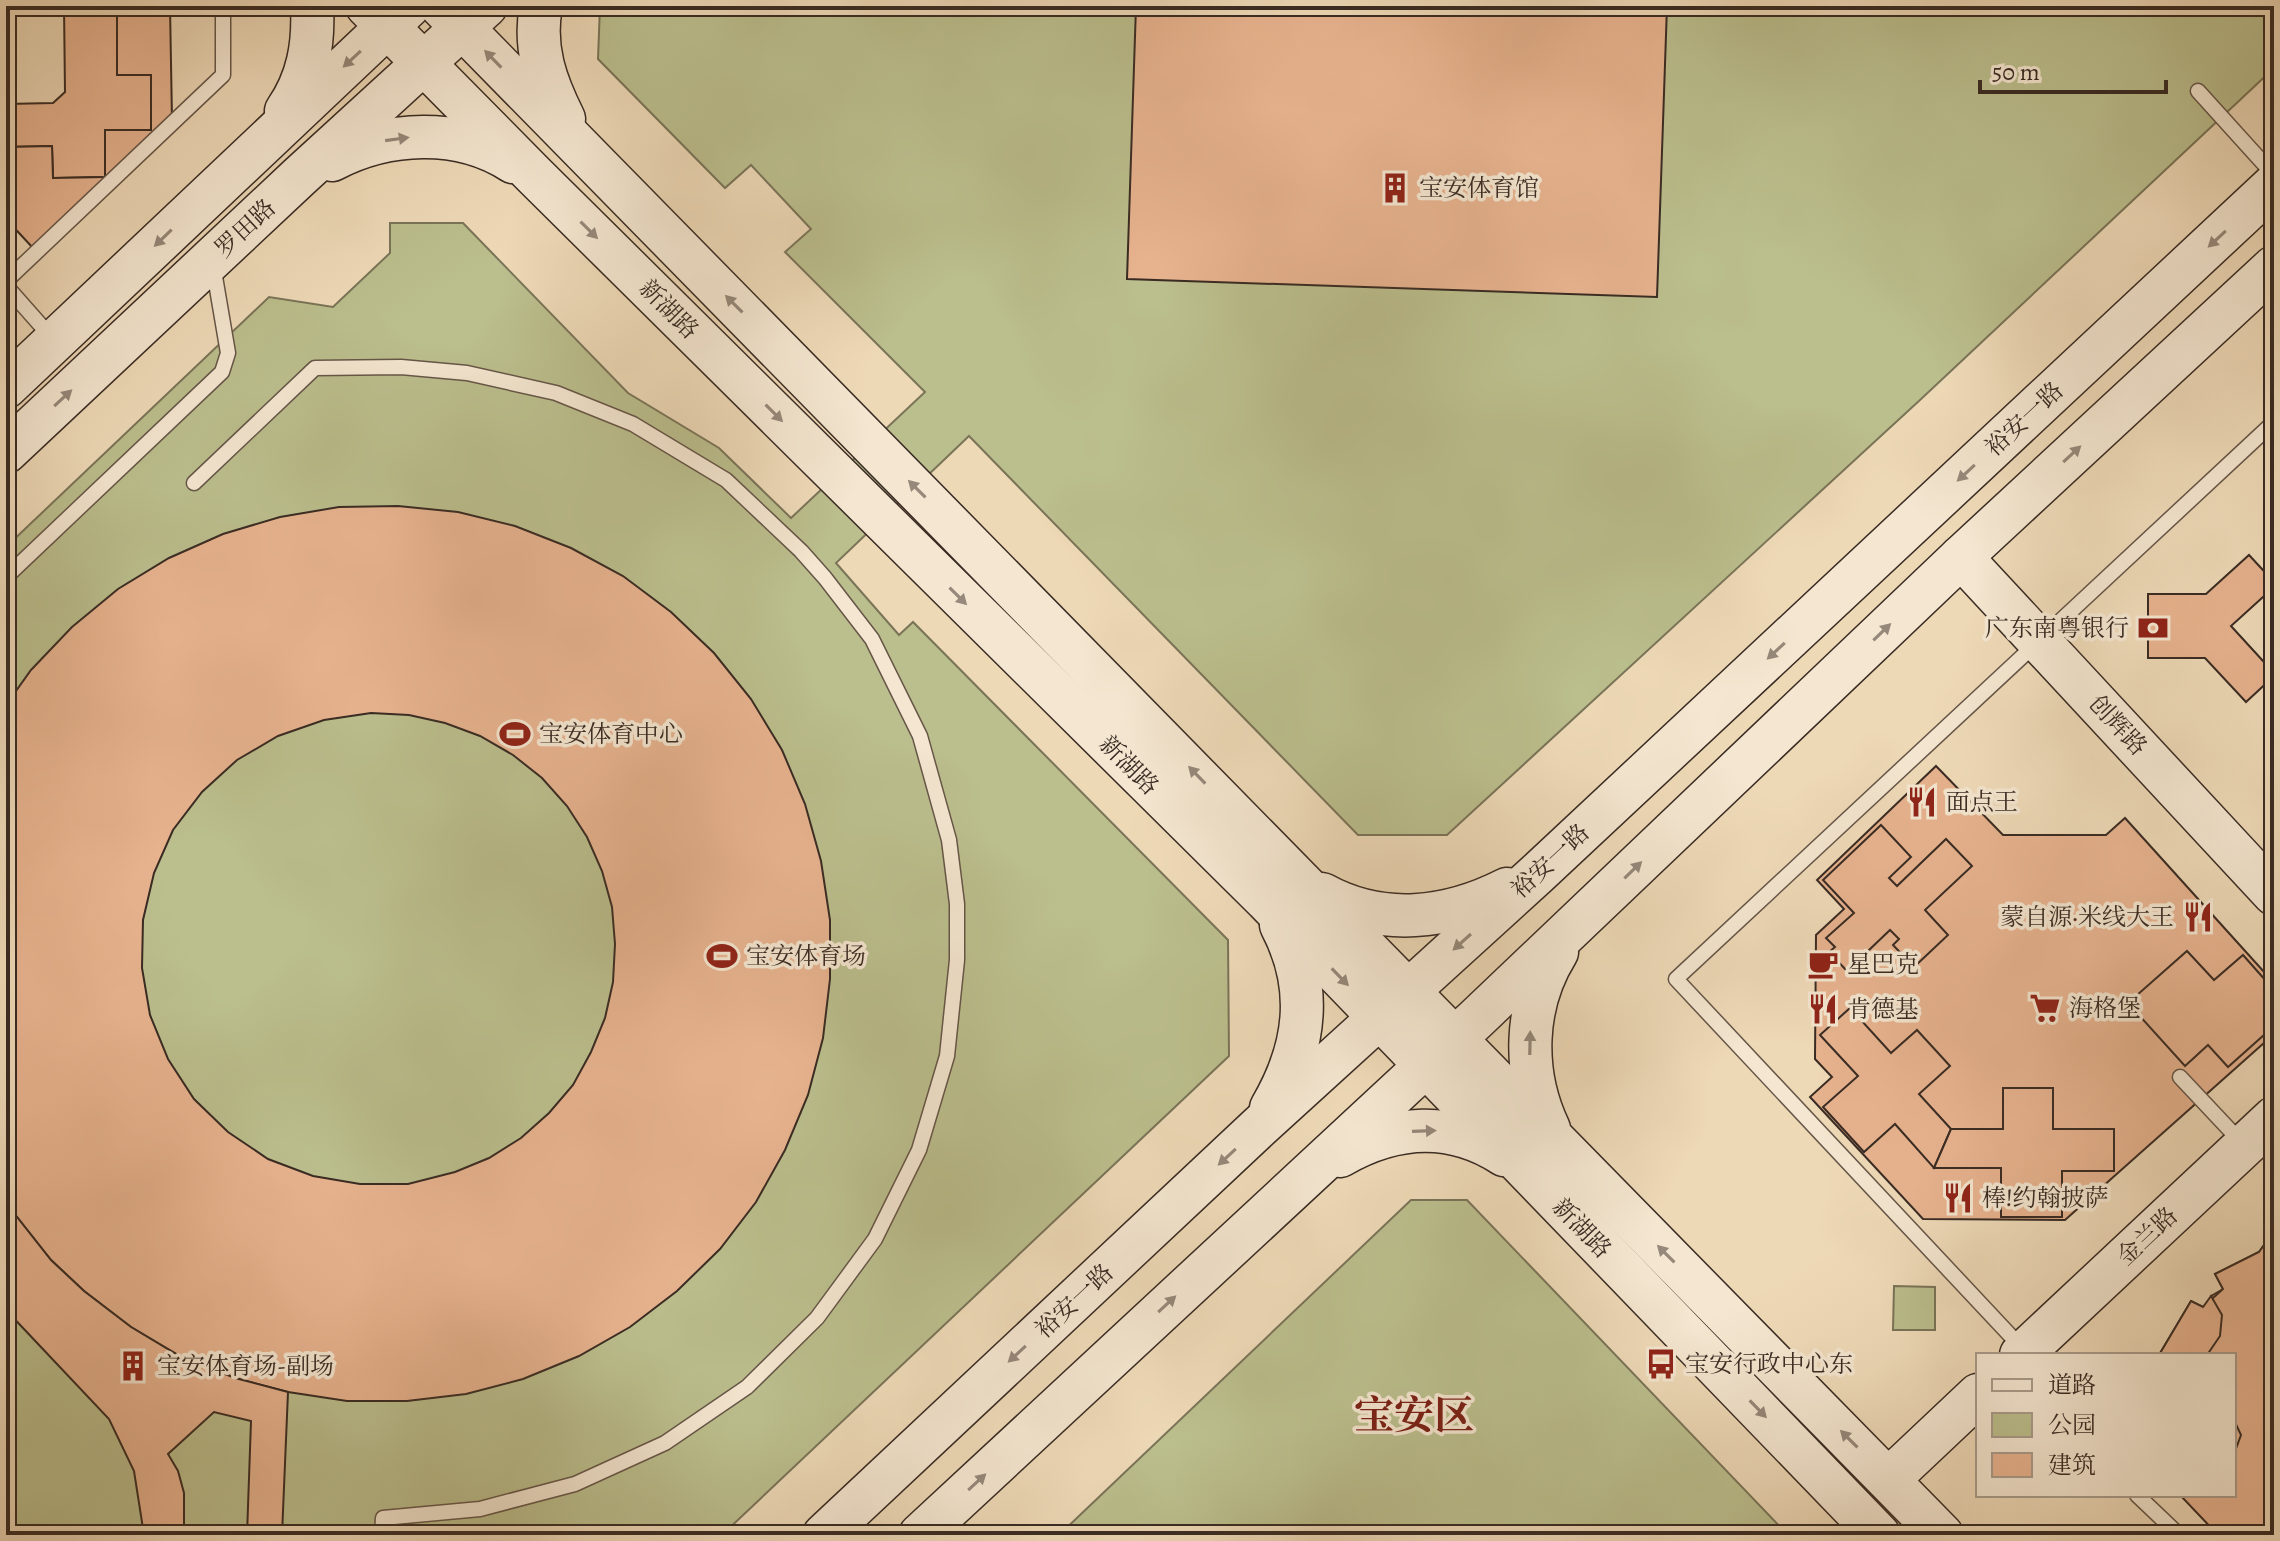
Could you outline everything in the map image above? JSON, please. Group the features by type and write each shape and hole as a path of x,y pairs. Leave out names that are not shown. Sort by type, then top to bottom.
{"main road":[{"path":"268,137 297,95 306,74 313,29 312,6"},
{"path":"541,6 537,35 545,78 577,146"},
{"name":"罗田路","path":"6,387 268,137 388,13"},
{"name":"新湖路","path":"388,13 425,64 534,175 1216,823"},
{"name":"罗田路","path":"6,452 299,177 425,64 463,13"},
{"name":"新湖路","path":"463,13 577,146 1216,823 1543,1158 1879,1535"},
{"path":"299,177 351,150 379,142 426,137 496,151 534,175"},
{"name":"裕安一路","path":"824,1535 2274,185"},
{"path":"920,1535 1440,1052 1961,557 2274,267"},
{"name":"创辉路","path":"1961,557 2274,894"},
{"path":"1259,1127 1281,1090 1294,1059 1304,1004 1295,954 1283,927 1278,886 1316,891 1359,911 1421,916 1485,900 1537,874"},
{"path":"1301,1179 1359,1146 1387,1135 1422,1131 1462,1136 1491,1147 1543,1158 1542,1114 1533,1084 1530,1053 1531,1023 1549,964 1586,915"},
{"name":"金兰路","path":"2023,1353 2274,1118"},
{"name":"新湖路","path":"1543,1158 1889,1479 1942,1535"},
{"path":"1889,1479 1976,1397"}],"lane":[{"path":"55,341 6,284 223,75 223,6"},
{"path":"2198,91 2274,175"},
{"path":"6,577 222,372 228,353 212,258"},
{"path":"194,483 315,368 401,367 467,373 556,393 633,424 726,480 801,551 863,627 872,639 920,736 949,840 957,904 957,960 947,1056 919,1150 875,1239 817,1318 747,1387 665,1443 575,1484 480,1509 383,1518 382,1535"},
{"path":"2023,1353 1676,979 2274,422"},
{"path":"2180,1077 2244,1146"},
{"path":"2139,1497 2179,1535"}],"green space":[{"name":"宝安体育中心","path":"600,6 2274,6 2274,68 1920,400 1447,835 1358,835 969,436 836,563 899,635 913,622 1228,940 1229,1056 722,1535 6,1535 6,547 269,297 333,307 390,253 390,223 463,223 628,393 719,448 791,518 925,392 785,252 811,229 751,165 725,188 598,59"},
{"path":"1411,1200 1467,1200 1788,1535 1059,1535"},
{"path":"1894,1286 1935,1287 1935,1330 1893,1330"}],"building":[{"path":"64,6 117,6 117,75 151,75 151,130 105,130 105,177 53,178 52,146 6,147 6,104 53,103 65,92"},
{"path":"117,6 170,6 172,120 33,248 6,219 6,147 52,146 53,178 105,177 105,130 151,130 151,75 117,75"},
{"name":"宝安体育馆","path":"1136,6 1667,6 1657,297 1127,279"},
{"name":"宝安体育场","path":"398,506 458,512 515,526 571,548 623,576 671,612 714,653 751,699 782,750 805,804 821,861 830,920 830,979 823,1038 808,1095 785,1150 756,1202 720,1249 677,1291 630,1327 579,1356 523,1379 466,1394 407,1401 347,1401 288,1392 235,1378 178,1355 131,1327 84,1291 51,1260 6,1203 6,705 31,670 72,627 118,589 169,558 223,534 280,517 339,507","holes":["371,713 409,715 445,723 480,736 513,755 542,778 567,806 587,837 602,871 612,907 615,944 613,982 605,1018 573,1085 549,1113 521,1138 489,1158 455,1172 408,1184 360,1184 313,1176 268,1159 228,1132 194,1099 168,1059 150,1015 142,968 143,920 154,873 173,830 202,792 237,760 278,736 324,720"]},
{"path":"2249,555 2274,582 2274,587 2231,626 2274,676 2246,702 2205,658 2148,658 2148,594 2206,594"},
{"name":"海格堡","path":"1936,766 2003,835 2106,835 2125,818 2274,983 2274,1034 2065,1220 1923,1219 1810,1097 1832,1077 1815,1059 1816,935 1844,909 1817,880"},
{"path":"1881,825 1911,857 1889,878 1897,886 1946,839 1972,866 1925,910 1948,935 1914,967 1893,945 1899,939 1890,930 1847,971 1829,952 1835,947 1826,938 1854,913 1823,880"},
{"path":"2187,951 2214,980 2243,955 2274,990 2274,1026 2228,1067 2208,1045 2185,1066 2128,1003"},
{"path":"1850,1008 1891,1053 1917,1030 1950,1066 1919,1094 1951,1129 1934,1168 1895,1124 1864,1152 1823,1107 1858,1076 1820,1035"},
{"path":"2003,1088 2053,1088 2053,1129 2114,1129 2114,1171 2062,1171 2062,1217 2001,1217 2001,1168 1934,1168 1951,1129 2003,1129"},
{"name":"宝安体育场-副场","path":"6,1203 51,1260 84,1291 131,1327 178,1355 235,1378 288,1392 282,1535 247,1535 251,1421 214,1412 168,1454 178,1471 184,1493 184,1535 144,1535 134,1471 109,1419 6,1310"},
{"path":"2274,1231 2274,1290 2222,1315 2211,1296 2223,1289 2215,1274 2259,1252"},
{"path":"2274,1231 2274,1535 2218,1535 2182,1497 2236,1497 2236,1353 2160,1353 2191,1301 2203,1307 2223,1289 2215,1274 2259,1252"},
{"path":"2211,1296 2222,1315 2220,1336 2208,1353 2160,1353 2191,1301 2203,1307"},
{"path":"2236,1424 2241,1435 2236,1449"}],"place":[{"name":"宝安体育馆","path":"1395,188"},
{"name":"广东南粤银行","path":"2153,628"},
{"name":"宝安体育中心","path":"515,734"},
{"name":"面点王","path":"1922,802"},
{"name":"蒙自源·米线大王","path":"2198,917"},
{"name":"宝安体育场","path":"722,956"},
{"name":"星巴克","path":"1823,964"},
{"name":"海格堡","path":"2045,1008"},
{"name":"肯德基","path":"1823,1009"},
{"name":"棒!约翰披萨","path":"1958,1198"},
{"name":"宝安行政中心东","path":"1661,1364"},
{"name":"宝安体育场-副场","path":"133,1366"}],"district":[{"name":"宝安区","path":"1414,1415"}]}
